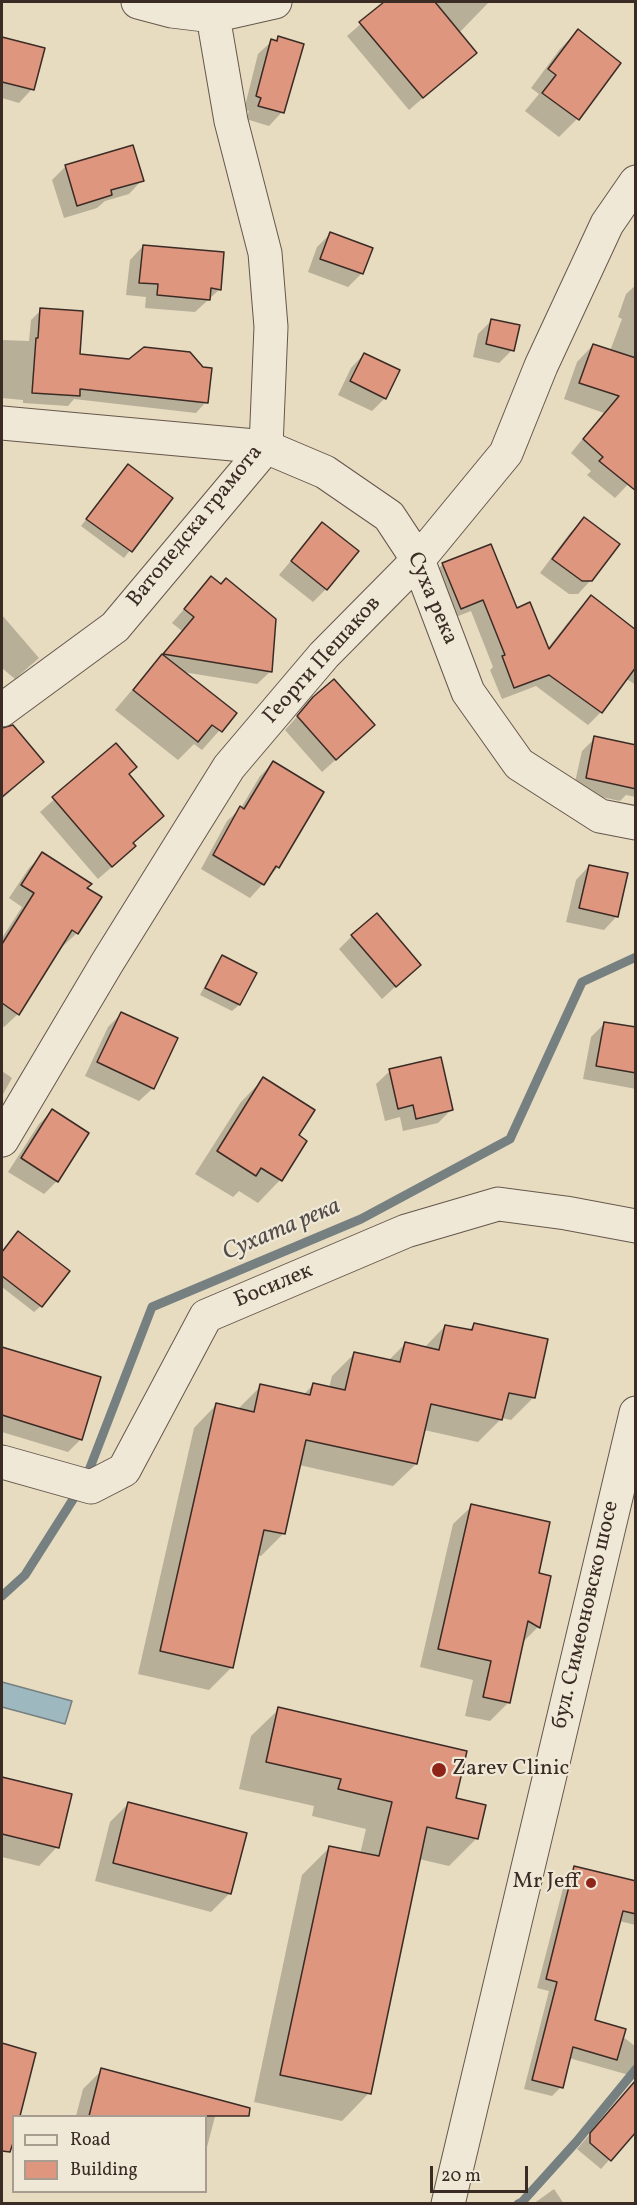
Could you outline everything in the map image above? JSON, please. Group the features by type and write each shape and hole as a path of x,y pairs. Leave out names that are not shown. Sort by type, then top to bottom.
{"street":[{"path":"138,2 172,11 275,2"},
{"name":"Ватопедска грамота","path":"2,710 115,627 266,447 272,327 265,253 231,121 212,9"},
{"name":"Георги Пешаков","path":"2,1140 107,963 229,767 324,655 418,560 506,453 541,366 602,235 636,182"},
{"name":"Суха река","path":"2,423 266,447 326,472 389,516 418,560 468,692 519,764 600,816 636,823"},
{"name":"Босилек","path":"2,1462 76,1483 124,1470 206,1316 406,1231 498,1204 566,1213 636,1227"},
{"name":"бул. Симеоновско шосе","path":"448,2204 636,1413"}],"water":[{"path":"2,1682 72,1701 65,1724 2,1707"}],"building":[{"path":"384,2 435,2 477,53 423,98 359,22"},
{"path":"578,29 621,63 579,120 542,93 556,75 548,69"},
{"path":"278,36 304,44 284,113 258,106 261,98 256,96 271,39 277,41"},
{"path":"2,37 45,48 34,90 2,82"},
{"path":"133,145 144,181 111,190 112,195 77,206 65,165"},
{"path":"330,232 373,248 363,274 320,259"},
{"path":"143,245 224,252 221,290 211,288 210,300 157,295 158,284 139,283"},
{"path":"40,308 83,311 80,354 129,359 144,347 190,352 203,367 212,368 208,403 80,389 80,396 32,393"},
{"path":"491,319 520,325 514,351 486,344"},
{"path":"593,344 636,358 636,491 599,461 603,457 583,439 619,396 579,383"},
{"path":"364,353 400,370 386,399 350,381"},
{"path":"128,464 173,498 132,552 86,519"},
{"path":"584,517 620,544 592,581 582,581 552,559"},
{"path":"322,522 359,551 327,590 291,561"},
{"path":"491,544 517,608 530,602 549,649 591,595 636,630 636,667 602,713 549,675 514,688 502,656 505,655 483,600 461,609 442,563"},
{"path":"211,576 221,584 226,578 276,619 272,672 163,654 194,617 184,609"},
{"path":"162,654 237,713 222,732 212,725 198,742 133,690"},
{"path":"334,679 375,725 336,760 297,716 313,697"},
{"path":"13,725 44,762 2,797 2,728"},
{"path":"594,736 636,745 636,789 586,778"},
{"path":"116,743 137,767 129,774 164,816 133,843 136,846 112,867 52,797"},
{"path":"273,761 324,792 279,868 276,866 264,885 213,855 240,806 244,809"},
{"path":"42,852 92,884 87,888 102,897 78,934 72,930 19,1015 2,1003 2,944 34,893 21,885"},
{"path":"589,865 628,873 618,917 579,908"},
{"path":"377,913 421,965 396,987 351,935"},
{"path":"222,955 257,973 240,1005 205,988"},
{"path":"121,1012 178,1038 154,1089 97,1062"},
{"path":"604,1022 636,1027 636,1073 596,1066"},
{"path":"441,1057 453,1110 416,1119 413,1105 398,1109 389,1069"},
{"path":"263,1077 315,1110 299,1135 307,1141 282,1181 261,1168 256,1176 217,1151"},
{"path":"52,1109 89,1133 58,1182 21,1158"},
{"path":"18,1231 70,1271 42,1307 2,1276 2,1252"},
{"path":"474,1323 548,1339 535,1398 509,1393 502,1420 431,1404 417,1464 306,1440 285,1534 264,1530 233,1668 160,1651 216,1403 254,1412 260,1384 310,1395 313,1383 345,1390 354,1352 400,1362 405,1342 439,1350 445,1325 472,1330"},
{"path":"2,1347 101,1377 82,1440 2,1415"},
{"path":"471,1504 550,1522 539,1573 551,1576 540,1628 528,1621 510,1703 483,1697 491,1661 438,1649"},
{"path":"278,1707 467,1751 456,1798 486,1805 478,1839 427,1827 371,2094 280,2075 329,1846 379,1856 392,1802 338,1789 341,1779 266,1762"},
{"path":"2,1777 72,1794 59,1848 2,1834"},
{"path":"128,1802 247,1833 231,1894 113,1863"},
{"path":"574,1866 636,1881 636,1914 623,1911 595,2020 626,2029 617,2060 573,2047 563,2088 532,2080 557,1982 546,1979"},
{"path":"2,2043 36,2053 20,2115 12,2115 10,2152 2,2151"},
{"path":"101,2068 250,2108 249,2116 89,2115"},
{"path":"636,2080 636,2132 611,2161 590,2143 590,2133"}],"waterway":[{"name":"Сухата река","path":"86,1478 152,1307 361,1219 510,1139 582,982 636,957"},
{"name":"Сухата река","path":"2,1596 25,1575 79,1490"},
{"path":"518,2204 577,2141 636,2069"}],"place":[{"name":"Zarev Clinic","path":"439,1770"},
{"name":"Mr Jeff","path":"591,1883"}]}
